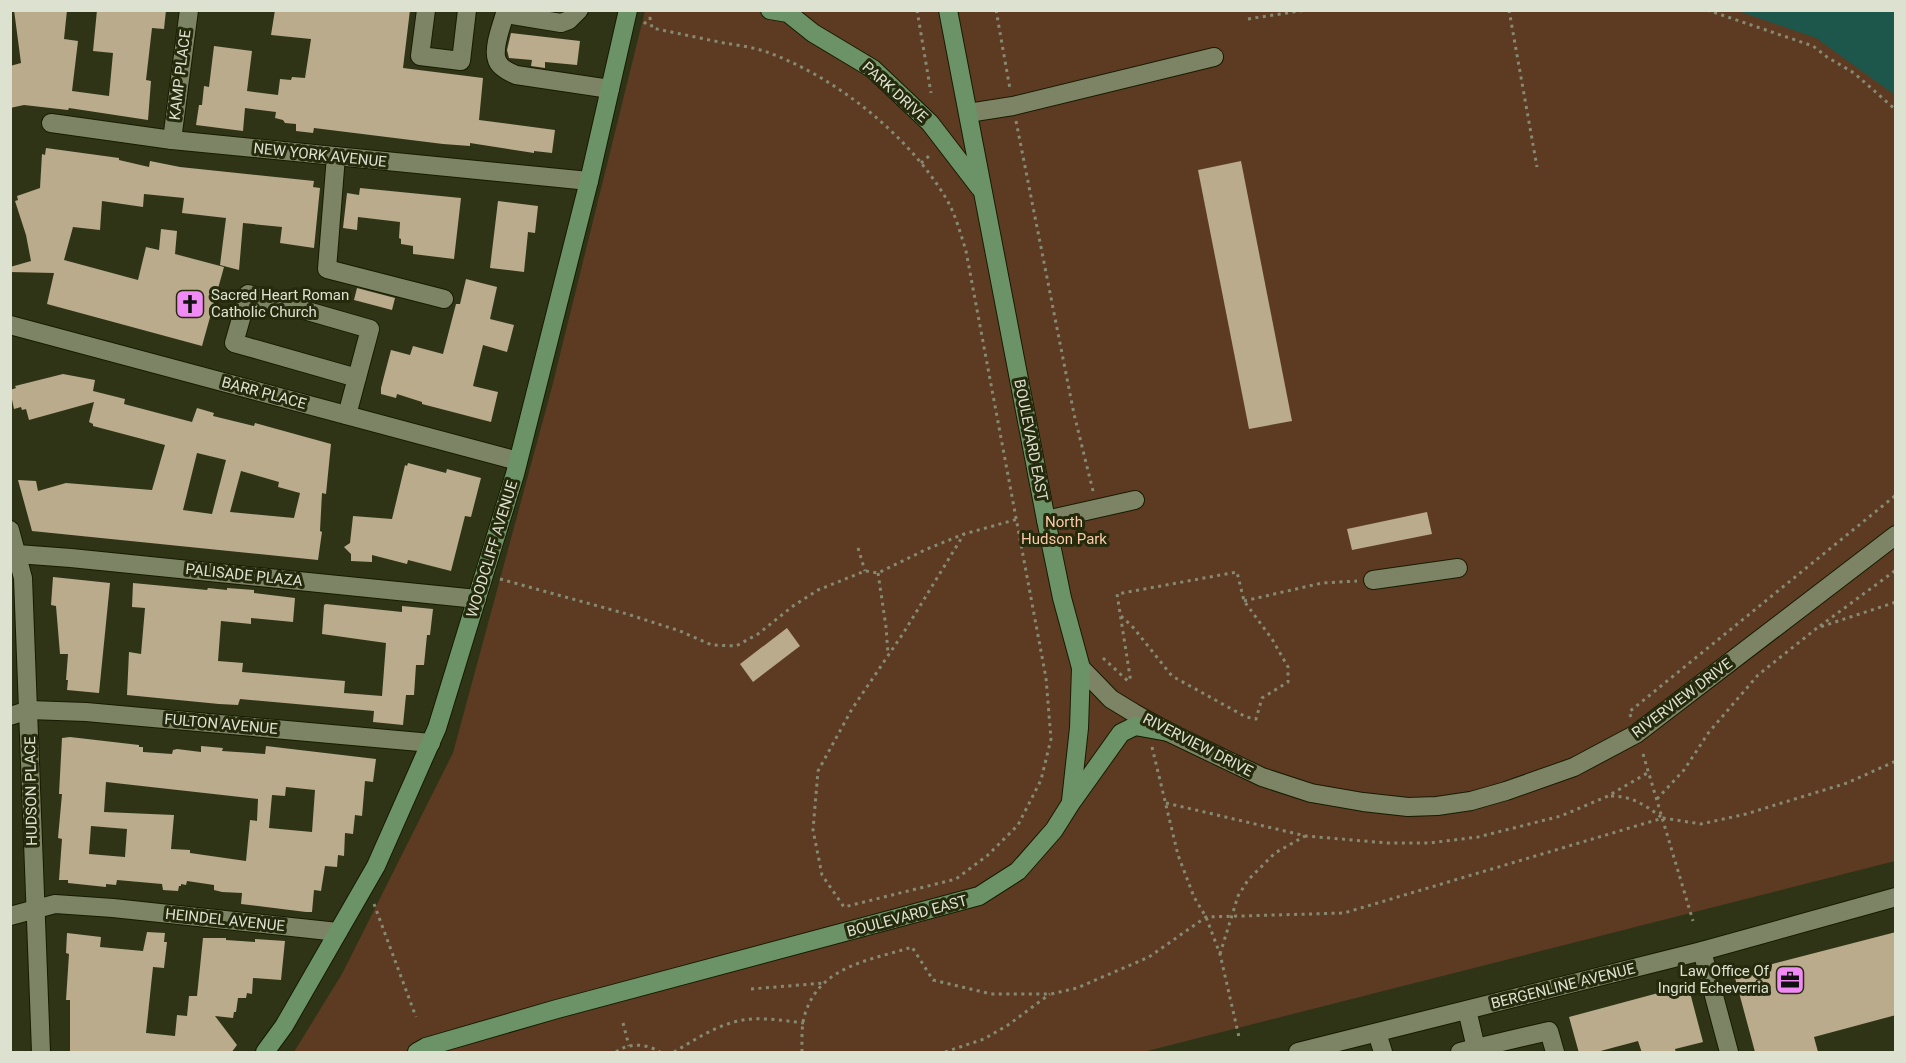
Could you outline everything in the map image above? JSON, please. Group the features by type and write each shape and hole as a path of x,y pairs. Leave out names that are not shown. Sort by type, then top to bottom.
{"main road":[{"name":"WOODCLIFF AVENUE","path":"265,1053 284,1026 376,866 438,728 518,461 589,181 628,10"},
{"name":"BOULEVARD EAST","path":"417,1053 426,1047 557,1009 979,896 1018,871 1054,830 1071,803 1079,728 1081,668 1062,598 1046,520 948,10"},
{"name":"PARK DRIVE","path":"783,11 813,33 873,69 893,86 930,123 983,192"},
{"path":"1071,803 1124,732 1135,726 1168,732"}],"street":[{"name":"KAMP PLACE","path":"172,140 189,10"},
{"path":"426,10 420,56 461,61 467,10"},
{"path":"579,10 569,20 561,23 506,12 496,49 497,61 516,75 610,89"},
{"path":"968,113 1013,106 1214,57"},
{"name":"NEW YORK AVENUE","path":"51,123 172,140 589,181"},
{"path":"336,156 327,269 444,299"},
{"path":"347,415 357,378 370,329 248,294 234,343 357,378"},
{"name":"BARR PLACE","path":"10,325 518,461"},
{"path":"1046,520 1135,500"},
{"name":"HUDSON PLACE","path":"10,530 14,556 24,578 34,909 41,1053"},
{"name":"RIVERVIEW DRIVE","path":"1081,668 1111,699 1168,732 1262,777 1337,799 1408,807 1437,806 1494,795 1574,767 1636,734 1896,536"},
{"name":"PALISADE PLAZA","path":"14,556 477,598"},
{"path":"1373,580 1458,568"},
{"name":"FULTON AVENUE","path":"10,716 29,710 86,712 431,743"},
{"name":"BERGENLINE AVENUE","path":"1298,1053 1702,951 1896,897"},
{"name":"HEINDEL AVENUE","path":"10,916 55,904 338,932"},
{"path":"1702,951 1729,1053"},
{"path":"1467,1010 1470,1051 1549,1031 1555,1053"},
{"path":"1377,1033 1383,1053"}],"path":[{"path":"917,10 931,93"},
{"path":"996,10 1074,414 1098,508"},
{"path":"1248,19 1306,10"},
{"path":"1509,10 1537,167"},
{"path":"1707,10 1813,46 1854,73 1896,110"},
{"path":"642,25 650,18 652,28 762,51 822,77 857,103 921,163 945,196 966,250 1046,678 1051,739 1041,780 1018,825 988,855 956,879 844,907 822,875 813,830 818,771 852,709 964,534"},
{"path":"921,163 929,156"},
{"path":"1629,712 1896,495"},
{"path":"484,575 627,614 680,631 712,645 736,646 758,634 793,606 818,590 865,571 878,573 964,534 1018,519"},
{"path":"858,548 865,571"},
{"path":"1657,799 1683,770 1709,732 1758,675 1896,570"},
{"path":"1103,658 1131,683 1121,616 1118,594 1237,572 1244,601 1272,639 1288,667 1288,682 1262,698 1256,719 1246,717 1172,676 1132,626 1121,616"},
{"path":"878,573 888,656"},
{"path":"1244,601 1322,583 1373,580"},
{"path":"1817,628 1896,602"},
{"path":"1148,740 1178,855 1220,954 1239,1037"},
{"path":"1643,754 1693,921"},
{"path":"802,1053 806,1011 823,983 854,964 912,947 933,980 991,994 1051,994 1077,987 1149,957 1206,917 1344,913 1663,818 1701,824 1746,814 1847,783 1896,761"},
{"path":"1166,803 1306,836 1387,843 1429,843 1478,837 1561,816 1608,796 1649,772"},
{"path":"1608,796 1624,796 1639,801 1663,818"},
{"path":"1220,954 1238,896 1261,865 1275,853 1306,836"},
{"path":"366,883 416,1017"},
{"path":"751,989 823,983"},
{"path":"945,1053 984,1039 1051,994"},
{"path":"674,1053 716,1028 735,1022 760,1019 804,1023"},
{"path":"623,1023 629,1046"},
{"path":"616,1053 629,1046 650,1047 660,1053"}],"green space":[{"name":"North Hudson Park","path":"645,11 1895,11 1895,861 1143,1052 294,1052 342,974 453,753 552,387"}],"water":[{"path":"1738,11 1895,11 1895,95 1816,38"}],"building":[{"path":"14,10 67,10 64,39 78,41 72,91 109,96 113,53 93,51 97,10 166,10 164,29 152,28 146,80 151,81 148,120 69,108 68,110 24,105 10,108 10,66 21,63"},
{"path":"275,10 410,10 403,68 483,78 479,120 555,130 552,153 534,151 534,153 470,143 470,146 443,144 314,128 313,133 296,131 296,124 285,123 275,118 276,112 245,108 243,131 196,125 199,105 202,105 204,86 209,87 214,46 252,51 247,91 278,95 280,79 305,78 311,39 271,35"},
{"path":"511,33 580,41 577,65 545,62 545,68 531,66 532,60 509,58 507,50"},
{"path":"46,148 119,158 119,160 149,167 150,161 180,167 314,181 313,187 320,188 314,248 280,243 282,227 243,223 239,270 220,265 226,218 182,213 184,198 144,194 143,207 102,201 100,230 73,227 64,260 138,280 146,247 159,250 161,229 177,231 175,254 224,267 202,346 47,304 54,273 10,272 10,267 31,261 26,235 15,201 18,200 17,196 40,188 42,154 45,155"},
{"path":"1241,161 1292,421 1249,429 1198,170"},
{"path":"360,188 461,198 454,259 413,254 413,246 401,244 400,222 358,217 357,230 343,228 347,193 359,195"},
{"path":"498,201 538,206 535,233 528,232 524,272 490,268"},
{"path":"466,279 497,287 490,319 514,325 507,352 483,345 473,386 498,392 491,422 422,404 422,402 397,394 396,398 381,394 391,350 410,355 413,346 443,354 456,304 460,304"},
{"path":"357,288 395,298 392,310 354,300"},
{"path":"63,374 95,380 93,391 125,399 124,404 192,422 197,408 214,413 213,416 254,426 255,423 331,444 326,494 322,493 320,531 322,532 318,560 32,531 18,480 36,481 38,491 66,483 152,490 165,445 93,426 89,422 94,402 29,420 26,409 22,410 21,407 14,409 10,390 16,388 15,386","holes":["197,453 226,460 212,514 183,510","241,471 279,482 278,487 300,493 294,518 230,512"]},
{"path":"408,463 446,473 447,469 481,478 471,517 465,516 451,571 408,560 407,564 372,555 372,562 351,561 351,554 344,547 350,543 353,516 392,519 405,465 407,466"},
{"path":"1427,512 1432,534 1352,550 1347,529"},
{"path":"53,577 110,583 99,693 67,690 68,654 60,654 56,606 51,605"},
{"path":"133,583 207,590 208,588 227,590 227,588 254,590 254,593 295,598 293,622 251,618 251,624 221,621 218,661 243,663 242,672 345,681 344,693 382,696 386,643 322,634 324,605 402,612 402,606 433,609 424,665 416,665 414,695 406,695 403,725 373,722 374,711 240,699 238,705 127,695 129,652 141,654 145,608 132,607"},
{"path":"787,628 800,646 753,682 740,664"},
{"path":"62,738 139,745 143,747 143,752 172,754 173,750 177,749 201,752 201,746 223,748 222,751 265,754 266,746 376,759 373,782 365,781 362,816 355,815 353,834 345,833 344,856 338,855 337,867 325,866 321,891 314,890 312,912 306,912 241,904 242,893 222,892 214,890 214,885 187,881 186,885 179,886 178,891 163,890 162,884 117,880 116,885 106,884 106,887 59,880 62,839 58,838 62,794 59,794","holes":["106,782 258,799 257,821 250,820 246,861 190,853 190,850 171,849 174,815 104,812","286,787 315,790 312,832 269,828 272,795 285,796","91,826 127,829 125,857 89,854"]},
{"path":"147,932 165,933 164,942 167,942 164,968 153,967 146,1033 175,1036 177,1015 187,1016 189,996 197,996 203,938 255,942 255,939 285,941 281,980 253,978 252,994 247,993 246,998 238,998 233,1018 215,1016 237,1045 231,1053 70,1053 70,1000 66,1000 69,954 66,953 67,933 101,937 100,947 143,951"},
{"path":"1896,932 1896,1015 1814,1037 1818,1052 1755,1052 1734,974"},
{"path":"1688,985 1703,1042 1675,1049 1676,1053 1642,1053 1638,1041 1593,1053 1579,1053 1569,1017"}],"place":[{"name":"Sacred Heart Roman Catholic Church","path":"190,304"},
{"name":"Law Office Of Ingrid Echeverria","path":"1790,980"}]}
